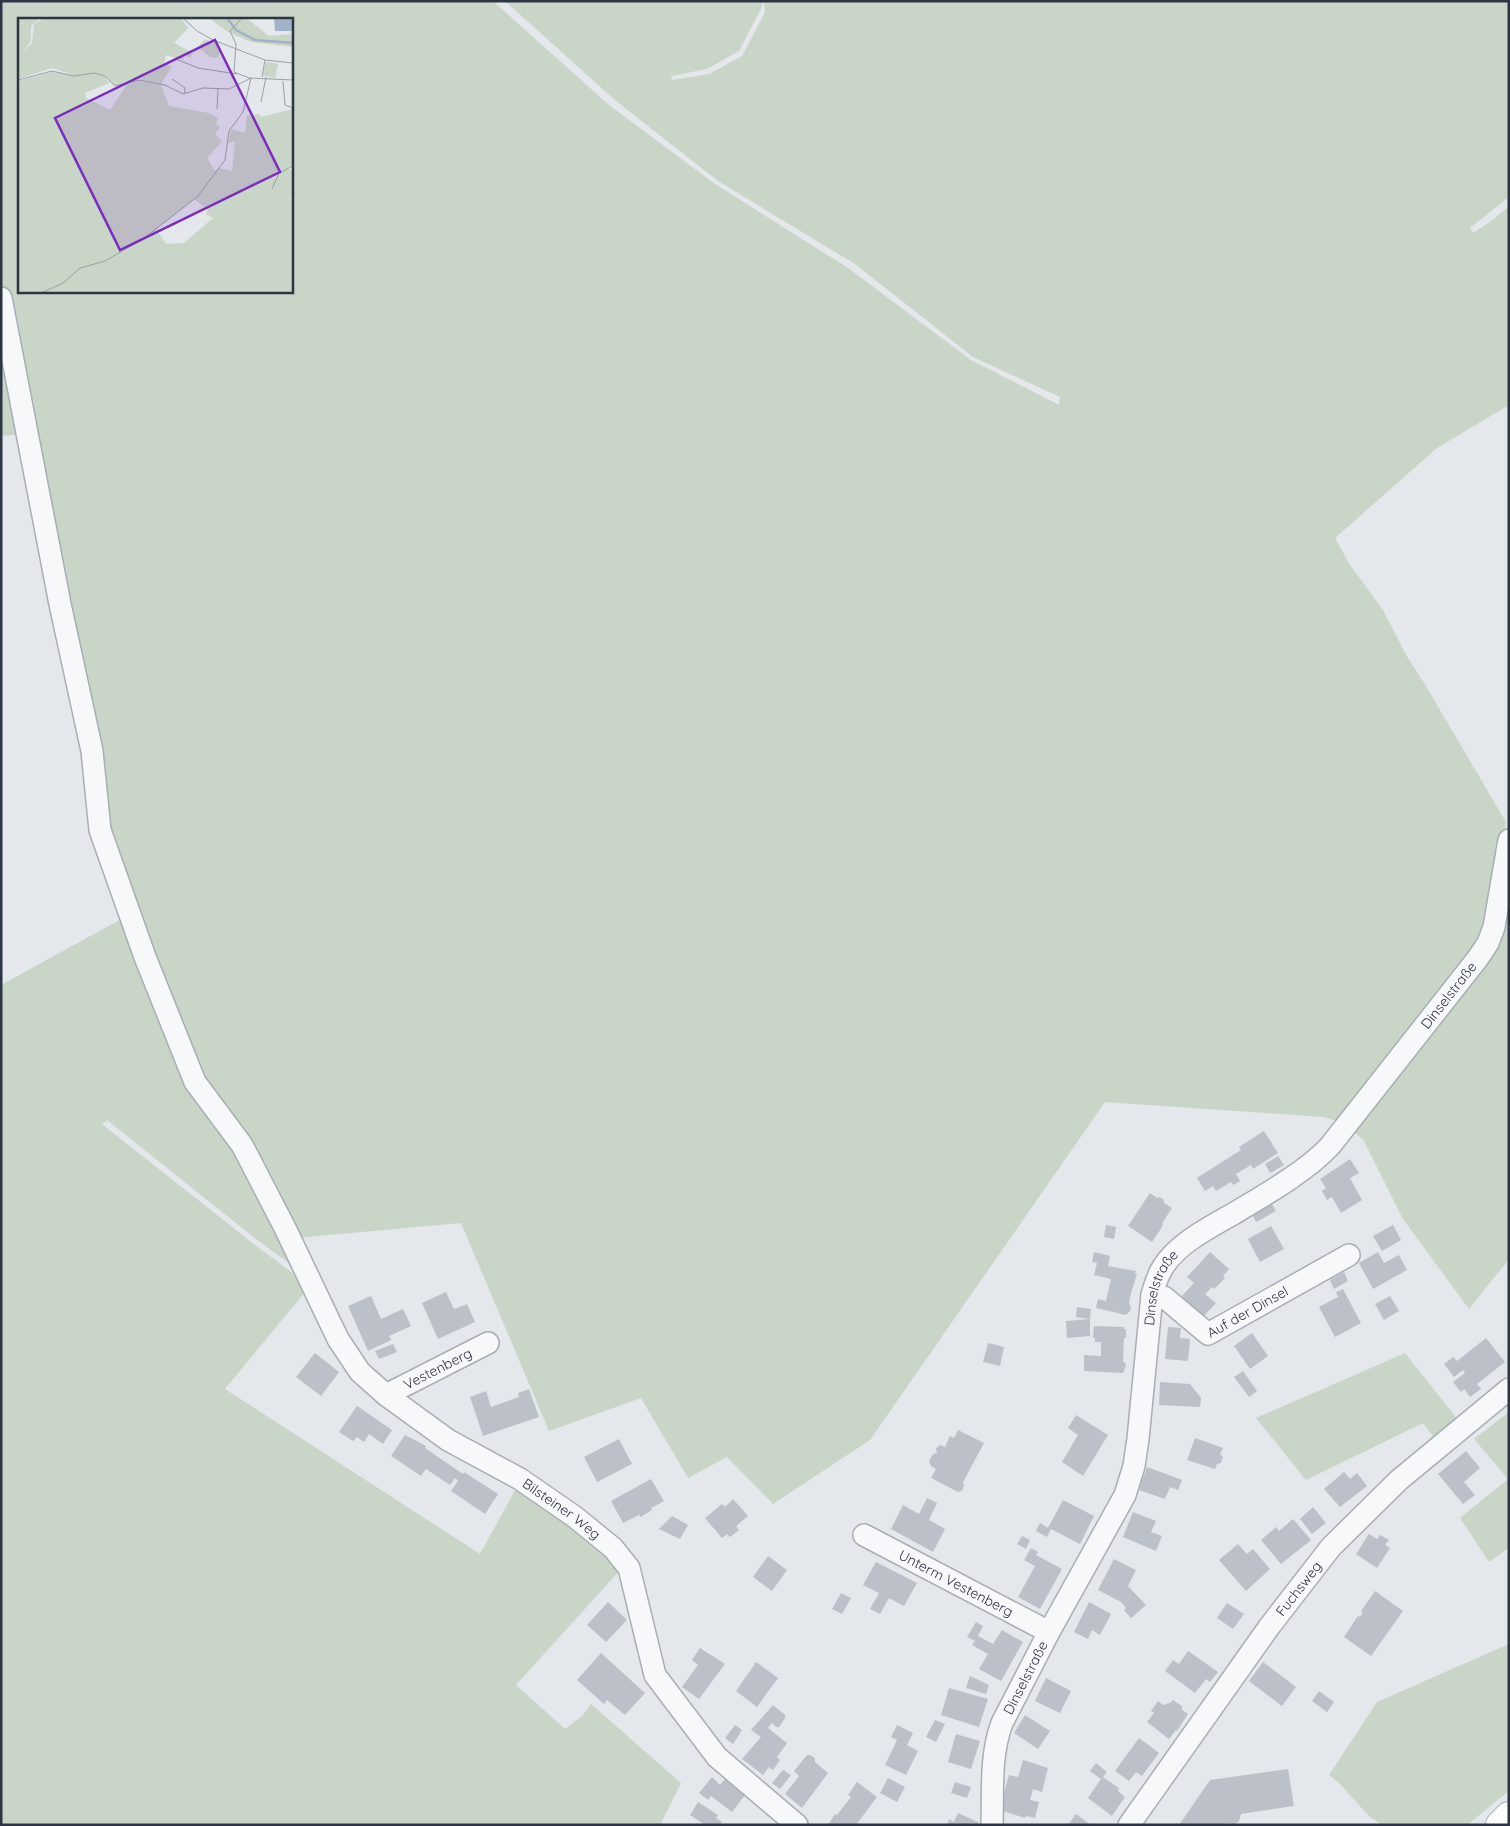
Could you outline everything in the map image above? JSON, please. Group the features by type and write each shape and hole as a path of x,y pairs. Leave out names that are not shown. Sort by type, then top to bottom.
{"main road":[{"path":"1500,1825 1509,1816"}],"street":[{"name":"Bilsteiner Weg","path":"1,298 60,604 92,751 100,830 145,957 195,1082 242,1145 285,1228 338,1339 360,1372 386,1396 448,1440 520,1479 575,1517 613,1548 629,1568 655,1675 717,1758 797,1825"},
{"name":"Dinselstraße","path":"992,1825 994,1754 996,1739 1002,1723 1049,1632 1125,1495 1134,1466 1152,1296 1156,1280 1164,1266 1178,1251 1205,1230 1310,1165 1330,1146 1488,943 1494,927 1507,849"},
{"name":"Auf der Dinsel","path":"1152,1296 1164,1297 1208,1334 1349,1256"},
{"name":"Vestenberg","path":"386,1396 488,1342"},
{"name":"Fuchsweg","path":"1129,1825 1269,1627 1331,1547 1399,1480 1509,1389"},
{"name":"Unterm Vestenberg","path":"864,1535 1049,1632"}],"green space":[{"path":"1,1 493,1 609,105 715,184 848,268 971,360 1059,405 1060,397 973,357 855,264 718,181 616,101 505,1 763,1 761,9 739,51 707,69 671,76 672,80 709,74 742,56 765,12 764,1 1509,1 1509,197 1470,228 1473,233 1493,220 1509,206 1509,405 1437,448 1335,538 1350,565 1383,610 1406,655 1506,822 1485,934 1337,1121 1324,1117 1105,1102 870,1440 773,1504 727,1457 688,1478 641,1398 549,1431 461,1223 296,1238 201,1084 100,820 62,601 1,279"},
{"path":"1,319 23,434 1,436"},
{"path":"1509,882 1509,1259 1469,1309 1403,1219 1363,1139 1351,1130 1487,956"},
{"path":"127,916 294,1267 107,1120 102,1124 310,1286 225,1389 480,1554 518,1485 574,1523 621,1569 516,1685 565,1729 582,1716 591,1704 681,1783 660,1825 3,1825 1,1817 1,985"},
{"path":"1405,1353 1458,1420 1436,1440 1423,1423 1306,1480 1256,1418"},
{"path":"1509,1412 1509,1548 1489,1562 1460,1518 1508,1479 1474,1439"},
{"path":"1509,1644 1509,1791 1467,1825 1382,1825 1369,1816 1338,1782 1329,1775 1377,1702"}],"building":[{"path":"1264,1131 1278,1153 1253,1169 1251,1165 1236,1174 1240,1181 1233,1185 1231,1182 1216,1191 1213,1186 1205,1191 1197,1178 1241,1150 1239,1147"},
{"path":"1278,1156 1284,1165 1270,1173 1265,1164"},
{"path":"1350,1159 1359,1173 1350,1178 1362,1200 1341,1213 1332,1197 1327,1200 1322,1191 1326,1188 1320,1179"},
{"path":"1150,1193 1157,1198 1160,1197 1164,1200 1164,1203 1172,1208 1152,1242 1128,1226"},
{"path":"1272,1204 1276,1211 1256,1222 1252,1214"},
{"path":"1106,1225 1116,1227 1114,1239 1104,1237"},
{"path":"1393,1225 1401,1240 1382,1251 1373,1236"},
{"path":"1271,1226 1284,1249 1260,1262 1248,1239"},
{"path":"1094,1252 1110,1256 1108,1266 1136,1271 1135,1273 1137,1274 1129,1303 1131,1307 1126,1315 1096,1308 1098,1299 1106,1301 1111,1279 1094,1275 1097,1263 1092,1262"},
{"path":"1210,1252 1229,1269 1223,1276 1225,1278 1214,1289 1212,1287 1205,1294 1216,1303 1203,1317 1182,1296 1194,1283 1187,1277"},
{"path":"1378,1252 1384,1263 1399,1255 1407,1270 1373,1289 1359,1263"},
{"path":"1344,1272 1348,1281 1334,1289 1330,1280"},
{"path":"1343,1289 1361,1323 1335,1337 1319,1307 1338,1297 1336,1292"},
{"path":"446,1292 454,1309 467,1304 475,1322 438,1339 422,1303"},
{"path":"371,1296 381,1319 403,1309 411,1326 389,1336 391,1340 368,1351 348,1306"},
{"path":"1390,1296 1399,1311 1384,1320 1375,1304"},
{"path":"1077,1307 1091,1309 1090,1319 1076,1317"},
{"path":"1090,1319 1090,1336 1067,1338 1066,1321"},
{"path":"1094,1326 1124,1327 1126,1329 1123,1361 1126,1364 1123,1373 1084,1371 1084,1355 1101,1356 1101,1342 1095,1342 1095,1338 1093,1338"},
{"path":"1168,1327 1181,1328 1180,1338 1190,1339 1188,1361 1165,1359"},
{"path":"1252,1333 1268,1356 1250,1369 1234,1346"},
{"path":"1486,1338 1505,1362 1477,1384 1481,1389 1470,1397 1464,1389 1461,1392 1453,1382 1465,1373 1463,1370 1454,1377 1444,1364 1453,1357 1457,1361"},
{"path":"988,1343 1004,1347 1000,1366 983,1362"},
{"path":"393,1344 397,1352 379,1359 375,1351"},
{"path":"315,1353 339,1372 321,1396 296,1377"},
{"path":"1243,1371 1257,1391 1249,1397 1234,1377"},
{"path":"1160,1382 1190,1384 1201,1398 1200,1407 1159,1405"},
{"path":"529,1389 539,1417 483,1436 470,1397 486,1391 491,1407 519,1397 518,1393"},
{"path":"357,1406 392,1430 383,1444 369,1434 364,1442 357,1437 353,1441 339,1432"},
{"path":"1076,1415 1108,1435 1083,1476 1062,1462 1078,1435 1068,1428"},
{"path":"958,1430 984,1443 963,1482 962,1491 958,1492 931,1478 936,1469 931,1466 929,1461 933,1454 937,1453 936,1449 938,1446 945,1447 950,1436 954,1438"},
{"path":"405,1435 426,1446 425,1448 463,1474 464,1472 498,1494 485,1514 451,1491 458,1481 455,1478 450,1485 426,1469 421,1476 391,1456"},
{"path":"1195,1438 1223,1448 1220,1454 1223,1457 1221,1463 1217,1464 1215,1469 1187,1460"},
{"path":"619,1439 632,1464 597,1482 584,1457"},
{"path":"1466,1451 1480,1468 1464,1482 1475,1495 1463,1504 1438,1474"},
{"path":"1147,1467 1182,1480 1178,1490 1170,1487 1165,1499 1139,1490"},
{"path":"1344,1472 1350,1479 1357,1473 1367,1486 1340,1507 1324,1489"},
{"path":"651,1479 664,1501 651,1508 652,1510 641,1517 639,1515 623,1523 611,1501"},
{"path":"927,1498 937,1503 929,1520 945,1529 933,1552 891,1529 903,1505 919,1514"},
{"path":"733,1499 748,1516 736,1526 739,1530 730,1537 727,1534 722,1538 705,1518 722,1504 725,1507"},
{"path":"1063,1500 1094,1516 1080,1544 1051,1529 1047,1537 1036,1531 1040,1523 1048,1528"},
{"path":"1313,1507 1326,1523 1312,1534 1300,1519"},
{"path":"1133,1512 1156,1521 1151,1532 1162,1536 1156,1551 1123,1537"},
{"path":"672,1516 688,1525 680,1539 659,1529"},
{"path":"1293,1519 1311,1540 1281,1564 1261,1540 1276,1527 1279,1531"},
{"path":"1369,1534 1377,1539 1380,1535 1389,1540 1385,1545 1390,1548 1377,1568 1356,1554"},
{"path":"1022,1536 1030,1540 1026,1549 1017,1544"},
{"path":"1238,1544 1247,1554 1253,1549 1270,1569 1246,1591 1219,1560"},
{"path":"1031,1548 1038,1552 1036,1555 1062,1569 1040,1609 1018,1597 1035,1566 1024,1560"},
{"path":"768,1556 787,1570 772,1591 753,1577"},
{"path":"1114,1559 1136,1570 1128,1586 1146,1605 1131,1618 1124,1610 1126,1608 1121,1602 1098,1590"},
{"path":"876,1562 917,1583 904,1606 889,1598 880,1614 870,1609 879,1593 863,1585"},
{"path":"1375,1591 1403,1611 1371,1656 1344,1637 1358,1616 1360,1617 1363,1612 1361,1611"},
{"path":"841,1593 851,1598 842,1614 832,1609"},
{"path":"608,1602 627,1620 606,1642 587,1625"},
{"path":"1089,1602 1111,1614 1100,1635 1092,1630 1088,1639 1074,1632"},
{"path":"1227,1603 1244,1614 1233,1629 1217,1618"},
{"path":"976,1622 983,1626 978,1636 993,1644 1002,1630 1023,1642 1001,1681 979,1669 988,1654 972,1645 975,1641 967,1637"},
{"path":"700,1648 725,1664 699,1699 682,1687 698,1665 692,1660"},
{"path":"1188,1651 1218,1672 1210,1682 1206,1679 1195,1693 1165,1671 1173,1660 1179,1664"},
{"path":"601,1653 645,1693 625,1715 607,1700 604,1704 577,1680"},
{"path":"756,1662 778,1678 757,1707 736,1691"},
{"path":"1263,1662 1296,1687 1282,1706 1249,1681"},
{"path":"970,1676 989,1685 986,1694 966,1688"},
{"path":"1046,1678 1071,1691 1060,1713 1035,1701"},
{"path":"949,1688 988,1699 979,1727 941,1715"},
{"path":"1319,1691 1334,1702 1327,1712 1312,1701"},
{"path":"1173,1700 1183,1707 1181,1709 1188,1714 1177,1731 1169,1739 1147,1722 1154,1713 1151,1711 1158,1701 1163,1705"},
{"path":"773,1705 785,1715 785,1718 779,1727 772,1723 768,1728 787,1743 777,1757 780,1760 773,1770 769,1767 763,1775 742,1759 761,1737 751,1730"},
{"path":"1025,1715 1050,1731 1038,1749 1014,1733"},
{"path":"935,1720 945,1724 936,1742 926,1737"},
{"path":"735,1725 742,1730 733,1744 725,1738"},
{"path":"897,1725 913,1733 907,1745 918,1751 906,1775 885,1765 897,1740 891,1737"},
{"path":"956,1734 980,1741 971,1769 948,1762"},
{"path":"1139,1738 1159,1753 1142,1776 1136,1772 1129,1781 1115,1771"},
{"path":"807,1755 815,1758 815,1762 828,1773 802,1808 785,1794 799,1776 794,1771"},
{"path":"1023,1760 1048,1768 1042,1792 1033,1789 1030,1800 1039,1802 1035,1818 1026,1816 1025,1818 999,1810 1009,1775 1018,1777"},
{"path":"1096,1763 1107,1772 1103,1777 1119,1788 1118,1791 1125,1797 1112,1816 1088,1798 1101,1779 1090,1771"},
{"path":"1288,1769 1294,1806 1241,1814 1239,1821 1234,1825 1225,1823 1225,1825 1179,1825 1210,1780"},
{"path":"783,1770 791,1775 780,1789 772,1783"},
{"path":"712,1777 720,1785 725,1779 745,1795 732,1812 711,1796 708,1800 699,1793"},
{"path":"888,1778 905,1787 897,1802 880,1793"},
{"path":"857,1782 877,1797 856,1825 828,1825 835,1814 837,1815 851,1797 848,1795"},
{"path":"955,1782 971,1787 967,1798 951,1793"},
{"path":"698,1802 718,1815 716,1818 722,1822 720,1825 705,1825 690,1815"},
{"path":"958,1813 978,1822 977,1825 947,1825 949,1819 954,1822"},
{"path":"1076,1814 1091,1825 1068,1825"}]}
